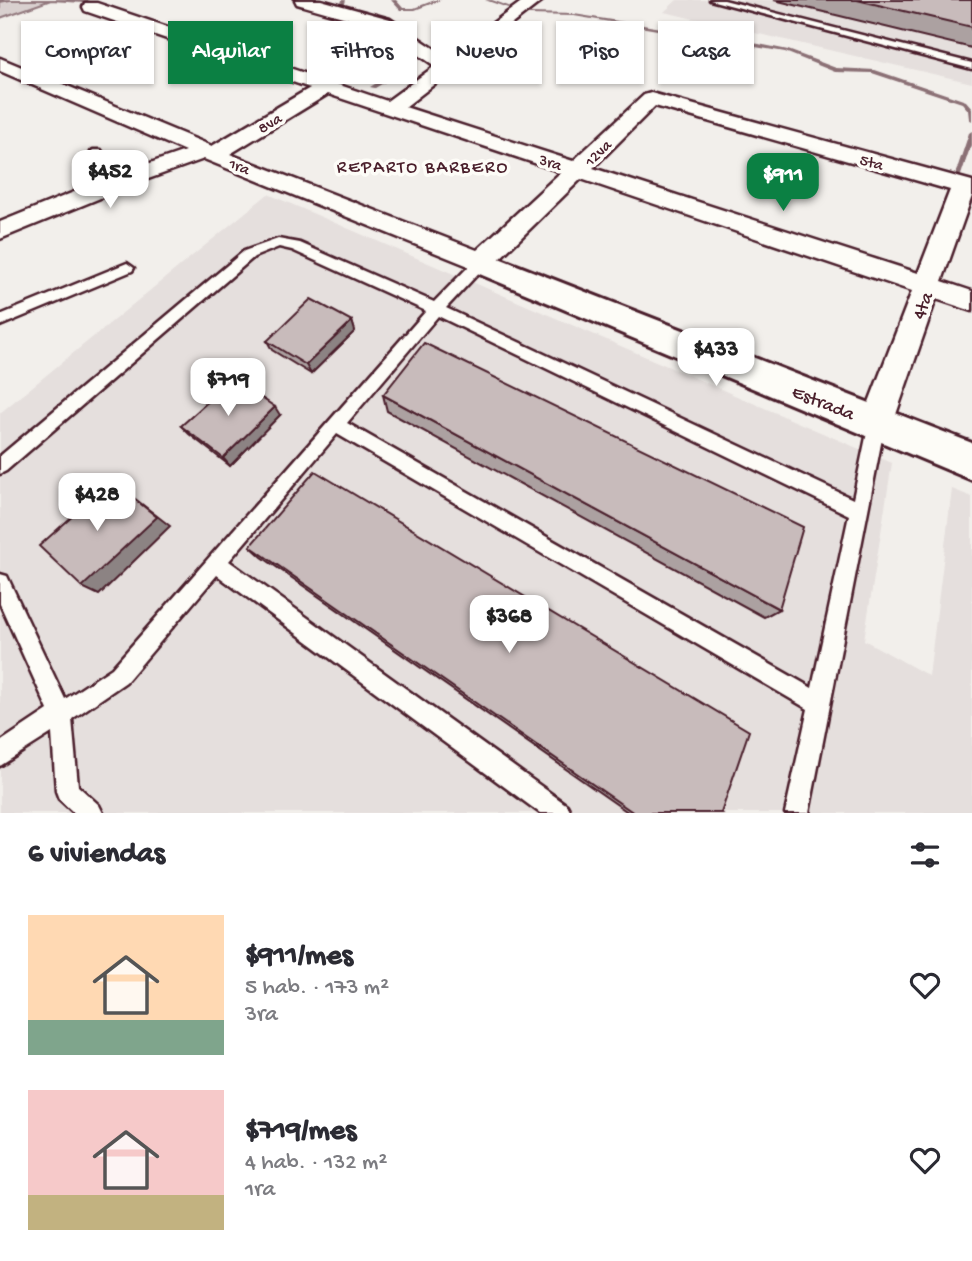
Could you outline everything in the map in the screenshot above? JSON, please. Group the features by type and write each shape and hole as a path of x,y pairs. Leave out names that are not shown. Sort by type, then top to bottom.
{"street":[{"path":"303,0 384,23 431,55"},
{"name":"3ra","path":"99,4 324,89 579,169 972,301"},
{"path":"507,21 523,9"},
{"name":"1ra","path":"0,64 210,153 481,262"},
{"path":"389,109 431,78"},
{"name":"8va","path":"0,231 116,184 210,153 324,89"},
{"name":"12va","path":"481,262 651,99"},
{"name":"5ta","path":"651,99 968,188"},
{"name":"4ta","path":"877,423 968,188"},
{"name":"Estrada","path":"481,262 972,462"}],"lane":[{"path":"714,0 972,66"},
{"path":"97,152 116,184"},
{"path":"0,466 249,254 278,243 295,246 436,309 859,511"},
{"path":"0,755 119,674 436,309 481,262"},
{"path":"0,321 127,268"},
{"path":"797,813 877,423"},
{"path":"335,425 818,703"},
{"path":"216,563 559,813"},
{"path":"0,583 61,713 67,791 91,813"}],"shaded area":[{"path":"0,0 51,0 0,18"},
{"path":"51,0 88,0 83,2"},
{"path":"677,0 972,0 972,83 754,33 754,21 703,21 664,12"},
{"path":"268,194 892,463 864,640 929,676 952,489 972,497 972,813 0,813 0,413"}],"building":[{"path":"857,0 972,0 972,27"},
{"path":"311,299 352,321 306,365 267,341"},
{"path":"424,343 803,527 779,609 383,395"},
{"path":"233,379 275,407 223,458 181,426"},
{"path":"315,471 749,731 721,813 634,813 250,546"},
{"path":"112,481 157,517 82,587 39,546"}],"waterway":[{"path":"0,2 8,0"},
{"path":"344,0 340,13 365,38 384,49 392,60 395,69 385,80 373,87"},
{"path":"393,0 402,9 415,9 439,0"},
{"path":"487,0 528,14 574,15 718,39 730,45 749,44 786,51 835,70 873,71 964,102 971,110 972,119"},
{"path":"957,178 972,133"}],"district":[{"name":"REPARTO BARBERO","path":"423,166"}]}
